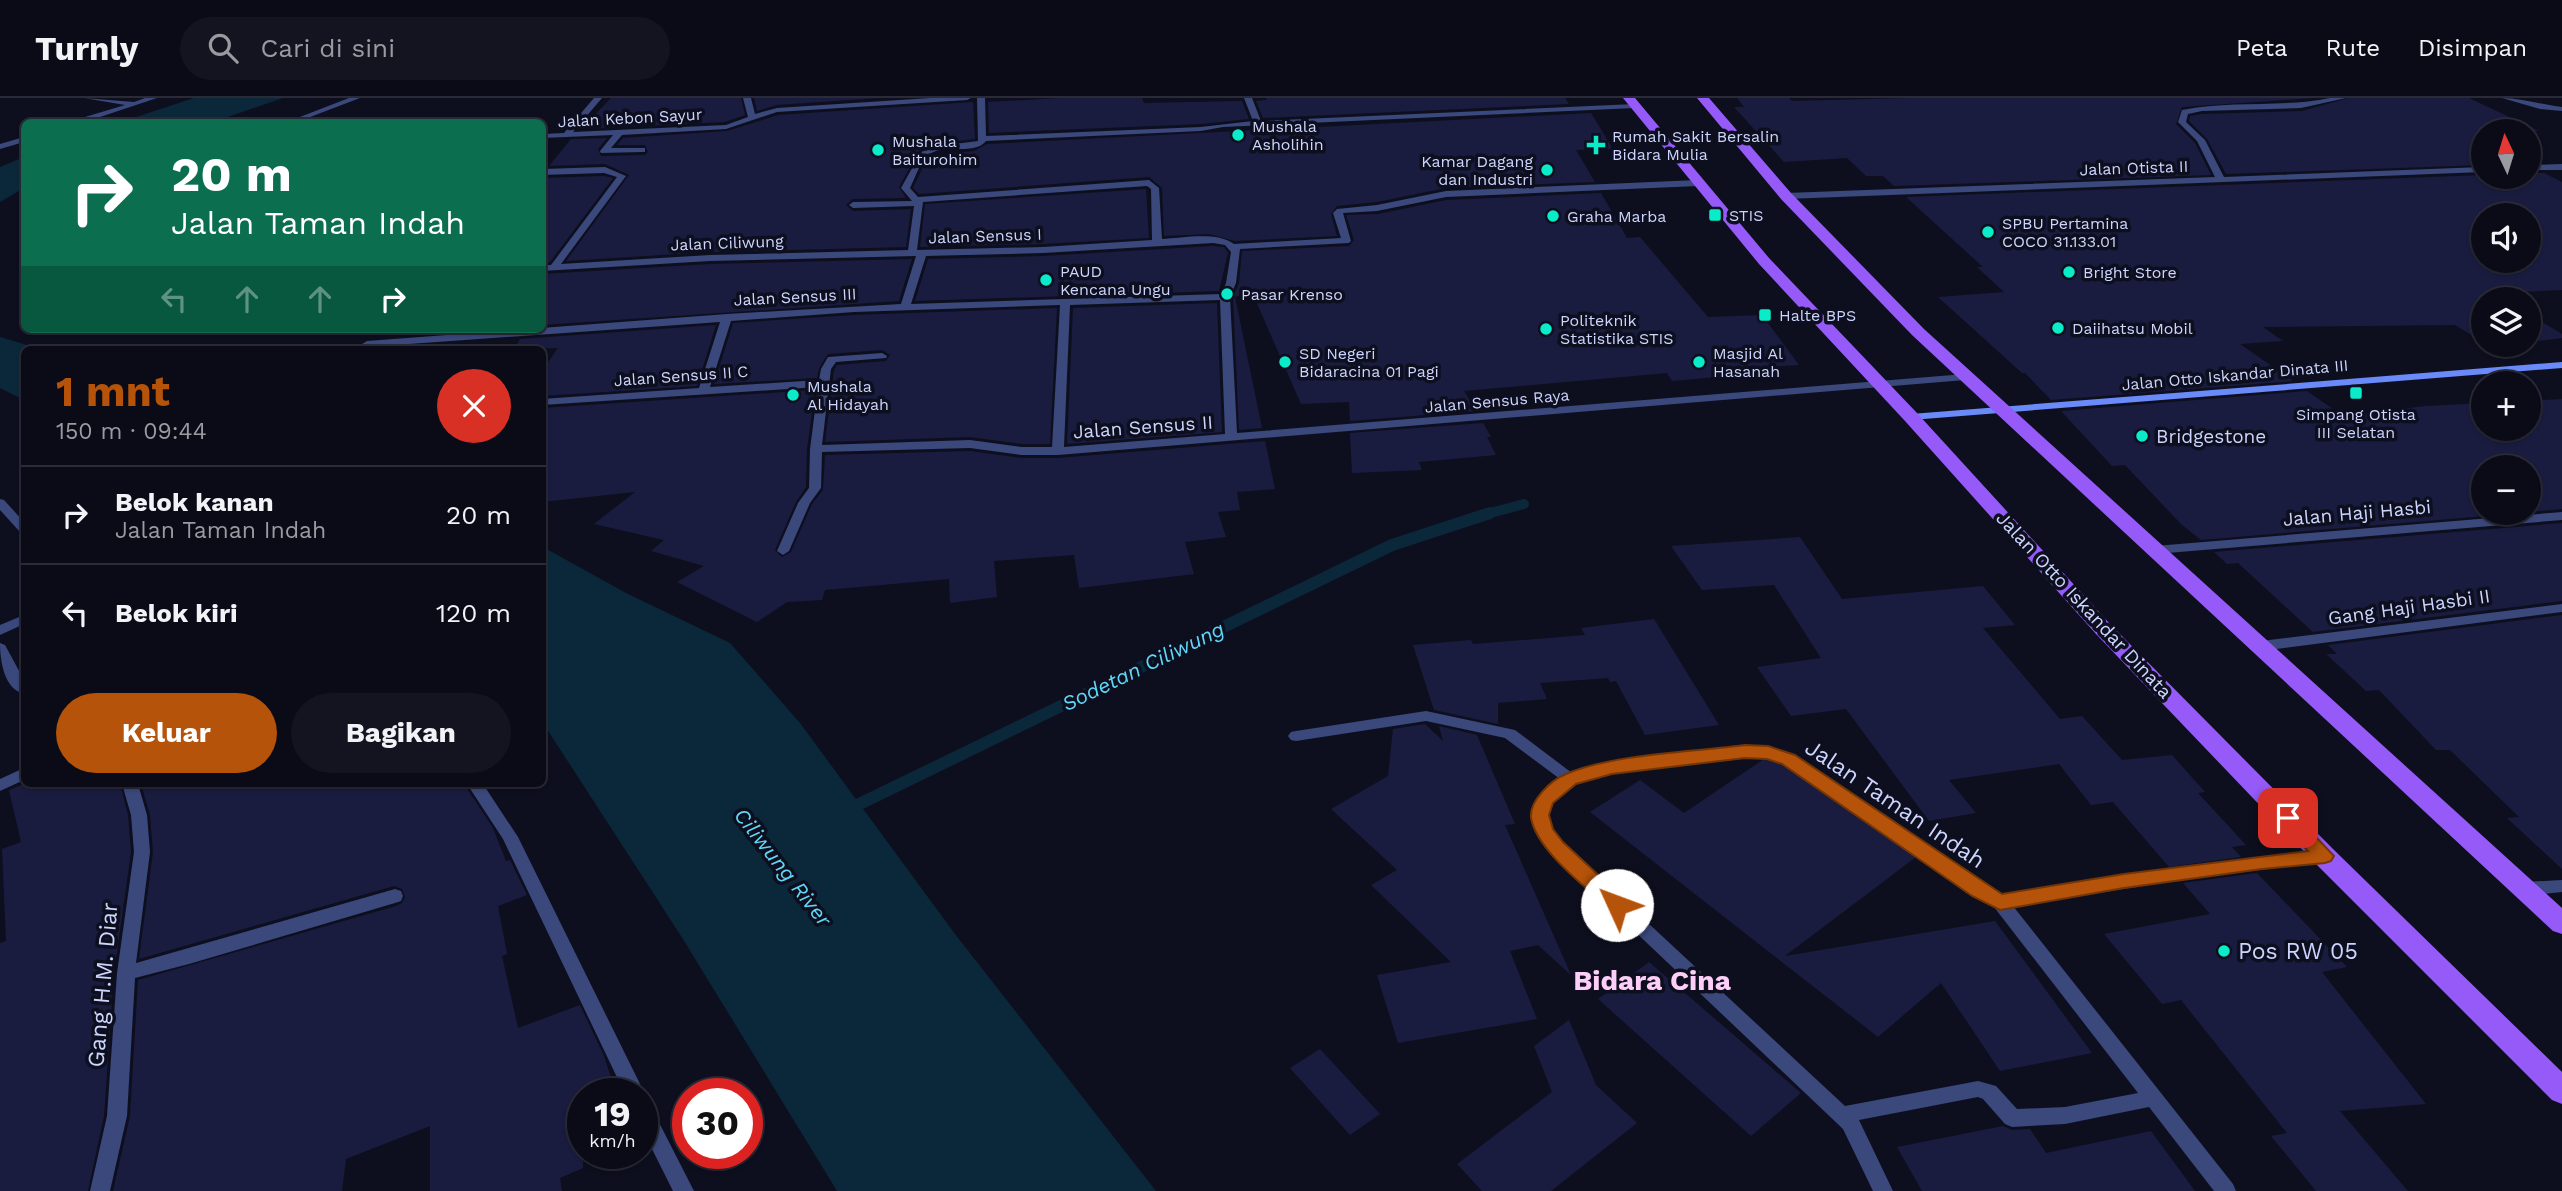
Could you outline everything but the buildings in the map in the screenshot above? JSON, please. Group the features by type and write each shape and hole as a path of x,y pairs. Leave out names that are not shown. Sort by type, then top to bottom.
{"main road":[{"path":"1703,98 1786,196 1965,377 2562,924"},
{"name":"Jalan Otto Iskandar Dinata","path":"1632,102 1764,261 1911,417 2103,629 2325,856 2562,1091"}],"street":[{"path":"88,98 136,104"},
{"path":"88,119 153,98"},
{"path":"299,119 356,98"},
{"path":"565,136 598,98"},
{"path":"747,98 751,116"},
{"name":"Jalan Kebon Sayur","path":"546,136 726,127 739,124 751,116 777,110 967,98"},
{"path":"980,142 981,98"},
{"path":"1248,98 1259,125"},
{"path":"2221,180 2201,140 2182,122 2185,112 2311,105 2341,98"},
{"path":"2507,98 2540,107 2562,109"},
{"path":"905,191 924,154 980,142 1632,102"},
{"path":"618,134 604,151 642,150"},
{"path":"0,147 21,140"},
{"path":"2541,168 2562,167"},
{"path":"546,172 605,170 622,176 548,268"},
{"name":"Jalan Otista II","path":"1786,196 2471,170"},
{"path":"853,205 1149,183 1155,188 1157,241"},
{"name":"Jalan Sensus I","path":"917,201 917,255 1043,250 1157,241 1213,240 1230,245 1346,241 1338,213 1340,211 1377,208 1435,196 1698,183"},
{"path":"905,191 991,187"},
{"path":"905,191 917,201"},
{"path":"1230,245 1236,251 1231,284 1225,297 1231,438"},
{"path":"905,307 917,255"},
{"name":"Jalan Ciliwung","path":"548,268 748,257 917,255"},
{"name":"Jalan Sensus III","path":"546,332 727,317 905,307 1225,297"},
{"path":"1058,451 1065,302"},
{"path":"704,390 727,317"},
{"name":"Jalan Sensus III","path":"378,346 534,333"},
{"path":"783,551 804,503 815,488 823,383 832,359 882,356"},
{"name":"Jalan Otto Iskandar Dinata III","path":"1911,417 2562,365"},
{"name":"Jalan Sensus Raya","path":"1231,438 1965,377"},
{"name":"Jalan Sensus II C","path":"546,402 823,383"},
{"name":"Jalan Sensus II","path":"816,449 970,444 1022,451 1058,451 1231,438"},
{"path":"0,503 21,526"},
{"name":"Jalan Haji Hasbi","path":"2155,550 2562,516"},
{"name":"Gang Haji Hasbi II","path":"2261,646 2562,608"},
{"path":"0,631 21,620"},
{"path":"0,648 21,686"},
{"path":"1296,736 1426,716 1510,734 1570,779"},
{"name":"Jalan Taman Indah","path":"1883,1191 1850,1123 1556,847 1545,831 1539,815 1546,799 1570,779 1612,768 1745,751 1768,752 1788,759 1979,891 2000,902 2226,1191"},
{"path":"0,785 21,775"},
{"name":"Gang H.M. Diar","path":"100,1191 117,1116 126,973 142,852 139,815 131,787"},
{"path":"477,787 510,837 627,1078"},
{"path":"2000,902 2124,881 2325,856"},
{"path":"2524,889 2562,886"},
{"path":"126,973 202,954 395,896"},
{"path":"1841,1115 1978,1089 1989,1092 2012,1118 2059,1118 2153,1098"},
{"path":"658,1140 684,1191"}],"water":[{"path":"194,98 283,98 222,119 130,119"},
{"path":"21,158 21,190 0,202 0,167"},
{"path":"0,337 30,346 21,346 21,398 0,388"},
{"name":"Ciliwung River","path":"546,549 626,593 730,643 800,723 955,934 1156,1191 837,1191 683,939 546,728"}],"waterway":[{"name":"Sodetan Ciliwung","path":"1488,514 1524,504"},
{"name":"Sodetan Ciliwung","path":"845,811 1392,545 1488,514"},
{"name":"Sodetan Ciliwung","path":"1483,515 1488,514"}],"place":[{"name":"Mushala Asholihin","path":"1238,135"},
{"name":"Rumah Sakit Bersalin Bidara Mulia","path":"1596,145"},
{"name":"Mushala Baiturohim","path":"878,150"},
{"name":"Kamar Dagang dan Industri","path":"1547,170"},
{"name":"STIS","path":"1715,215"},
{"name":"Graha Marba","path":"1553,216"},
{"name":"SPBU Pertamina COCO 31.133.01","path":"1988,232"},
{"name":"Bright Store","path":"2069,272"},
{"name":"PAUD Kencana Ungu","path":"1046,280"},
{"name":"Pasar Krenso","path":"1227,294"},
{"name":"Halte BPS","path":"1765,315"},
{"name":"Daiihatsu Mobil","path":"2058,328"},
{"name":"Politeknik Statistika STIS","path":"1546,329"},
{"name":"SD Negeri Bidaracina 01 Pagi","path":"1285,362"},
{"name":"Masjid Al Hasanah","path":"1699,362"},
{"name":"Simpang Otista III Selatan","path":"2356,393"},
{"name":"Mushala Al Hidayah","path":"793,395"},
{"name":"Bridgestone","path":"2142,436"},
{"name":"Pos RW 05","path":"2224,951"}],"district":[{"name":"Bidara Cina","path":"1652,980"}],"route":[{"path":"1617,905 1556,847 1545,831 1539,815 1546,799 1570,779 1612,768 1745,751 1768,752 1788,759 1979,891 2000,902 2124,881 2325,856 2288,818"}]}
